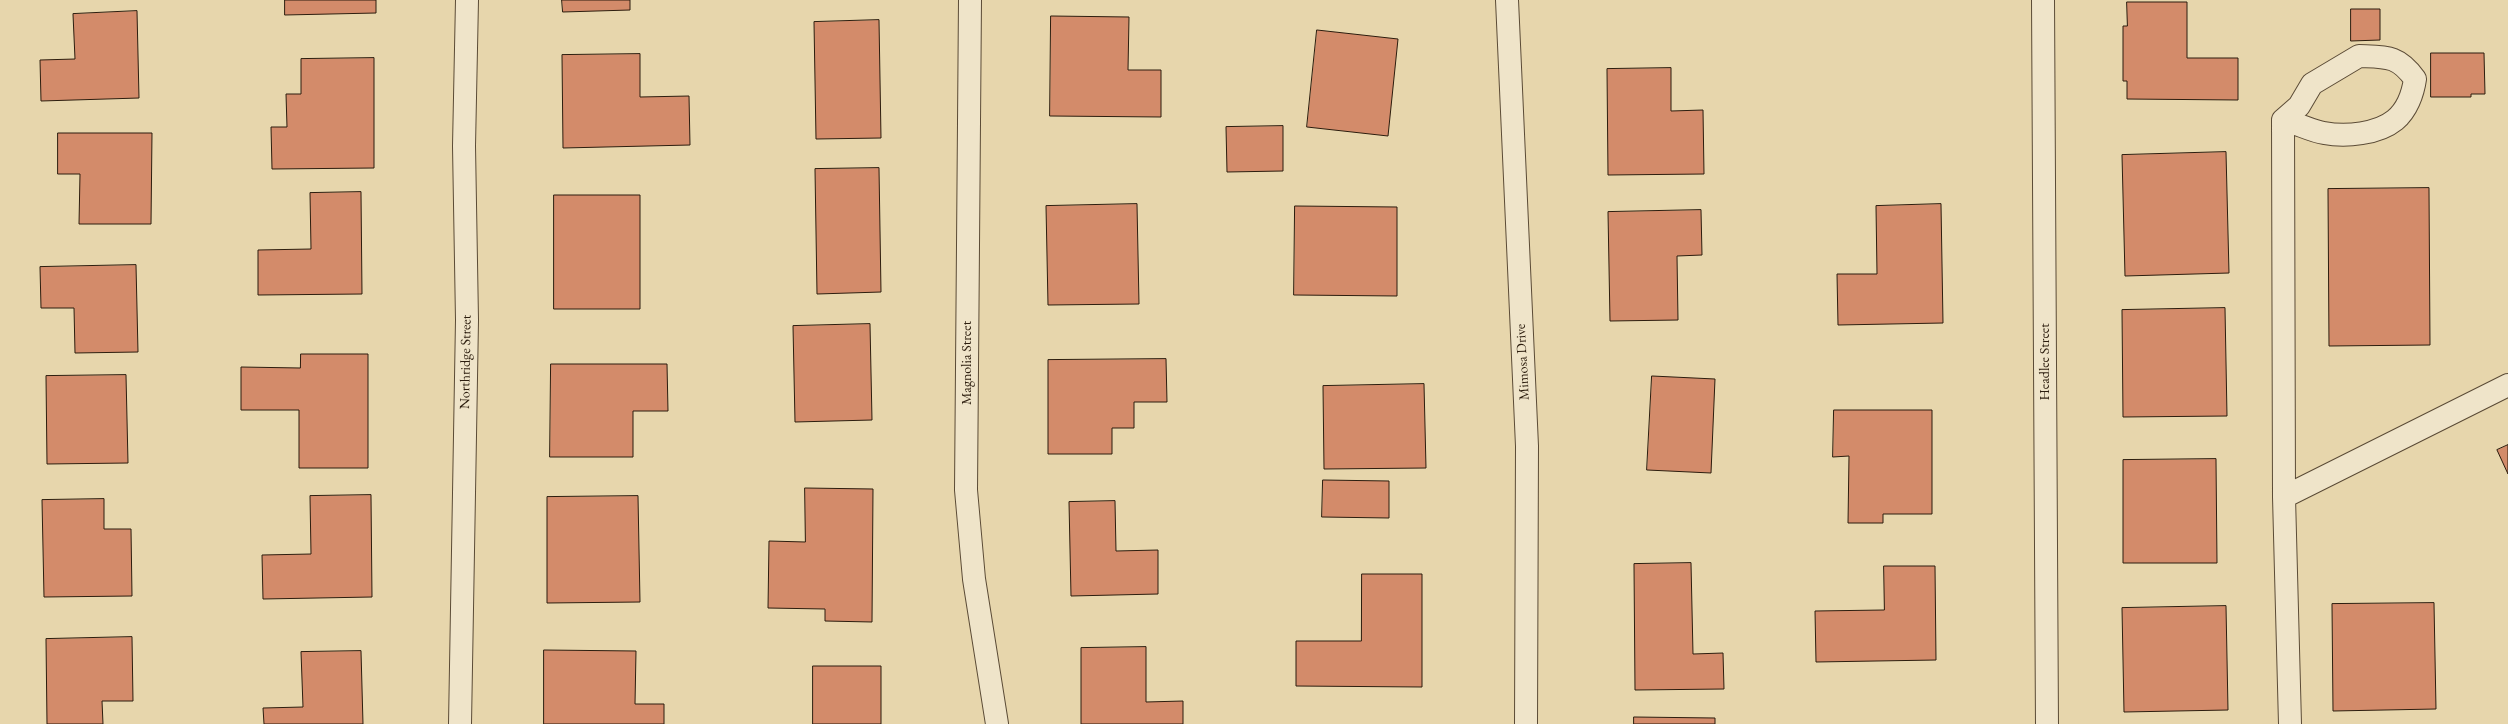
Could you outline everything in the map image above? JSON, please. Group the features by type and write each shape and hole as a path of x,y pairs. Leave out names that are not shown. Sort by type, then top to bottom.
{"street":[{"name":"Northridge Street","path":"460,724 467,320 464,146 467,0"},
{"name":"Magnolia Street","path":"970,0 966,490 974,579 997,724"},
{"name":"Mimosa Drive","path":"1507,0 1527,446 1526,724"},
{"name":"Headlee Street","path":"2042,0 2046,724"},
{"path":"2284,120 2323,133 2348,135 2378,129 2396,120 2412,95 2415,79 2406,66 2390,57 2359,56 2312,84 2299,106 2284,120 2284,497 2290,724"},
{"path":"2284,497 2508,385"}],"building":[{"path":"285,0 376,0 376,13 285,15"},
{"path":"562,0 630,0 630,10 563,12"},
{"path":"2127,2 2187,2 2187,58 2238,58 2238,100 2127,99 2127,81 2123,81 2123,26 2127,26"},
{"path":"2351,9 2380,9 2380,40 2351,41"},
{"path":"137,11 139,98 41,101 40,60 75,59 73,14"},
{"path":"1051,16 1129,17 1128,70 1161,70 1161,117 1050,116"},
{"path":"879,20 881,138 816,139 814,22"},
{"path":"1317,30 1398,39 1388,136 1307,127"},
{"path":"2431,53 2484,53 2485,94 2471,94 2471,97 2431,97"},
{"path":"640,54 640,97 689,96 690,145 563,148 562,55"},
{"path":"374,58 374,168 272,169 271,127 287,127 286,94 301,94 301,59"},
{"path":"1671,68 1671,111 1703,110 1704,174 1608,175 1607,69"},
{"path":"1283,126 1283,171 1227,172 1226,127"},
{"path":"58,133 152,133 151,224 79,224 80,174 58,174"},
{"path":"2226,152 2229,273 2125,276 2122,155"},
{"path":"879,168 881,292 817,294 815,169"},
{"path":"2429,188 2430,345 2329,346 2328,189"},
{"path":"361,192 362,294 258,295 258,250 311,249 310,193"},
{"path":"554,195 640,195 640,309 554,309"},
{"path":"1137,204 1139,304 1048,305 1046,206"},
{"path":"1941,204 1943,323 1838,325 1837,274 1877,274 1876,206"},
{"path":"1295,206 1397,207 1397,296 1294,295"},
{"path":"1701,210 1702,255 1677,256 1678,320 1610,321 1608,212"},
{"path":"136,265 138,352 75,353 74,308 41,308 40,267"},
{"path":"2225,308 2227,416 2123,417 2122,310"},
{"path":"870,324 872,420 795,422 793,326"},
{"path":"301,354 368,354 368,468 299,468 299,410 241,410 241,367 300,368"},
{"path":"1166,359 1167,402 1134,402 1134,428 1112,428 1112,454 1048,454 1048,360"},
{"path":"551,364 667,364 668,411 633,411 633,457 550,457"},
{"path":"126,375 128,463 47,464 46,376"},
{"path":"1652,376 1715,379 1711,473 1647,470"},
{"path":"1424,384 1426,468 1324,469 1323,386"},
{"path":"1834,410 1932,410 1932,514 1883,514 1883,523 1848,523 1849,456 1833,457"},
{"path":"2508,445 2508,474 2497,450"},
{"path":"2216,459 2217,563 2123,563 2123,460"},
{"path":"1323,480 1389,481 1389,518 1322,517"},
{"path":"805,488 873,489 872,622 825,621 825,609 768,608 769,541 805,542"},
{"path":"371,495 372,597 263,599 262,555 311,554 310,496"},
{"path":"638,496 640,602 547,603 547,497"},
{"path":"104,499 104,529 131,529 132,596 44,597 42,500"},
{"path":"1115,501 1116,551 1158,550 1158,594 1071,596 1069,502"},
{"path":"1691,563 1693,654 1723,653 1724,689 1635,690 1634,564"},
{"path":"1884,566 1935,566 1936,660 1816,662 1815,611 1884,610"},
{"path":"1362,574 1422,574 1422,687 1296,686 1296,641 1361,641"},
{"path":"2434,603 2436,709 2333,711 2332,604"},
{"path":"2226,606 2228,710 2124,712 2122,608"},
{"path":"132,637 133,701 102,701 103,724 47,724 46,639"},
{"path":"1146,647 1146,702 1183,701 1183,724 1081,724 1081,648"},
{"path":"544,650 636,651 635,704 664,704 664,724 544,724"},
{"path":"361,651 363,724 264,724 263,708 303,707 301,652"},
{"path":"813,666 881,666 881,724 813,724"},
{"path":"1634,717 1715,718 1715,724 1634,724"}]}
